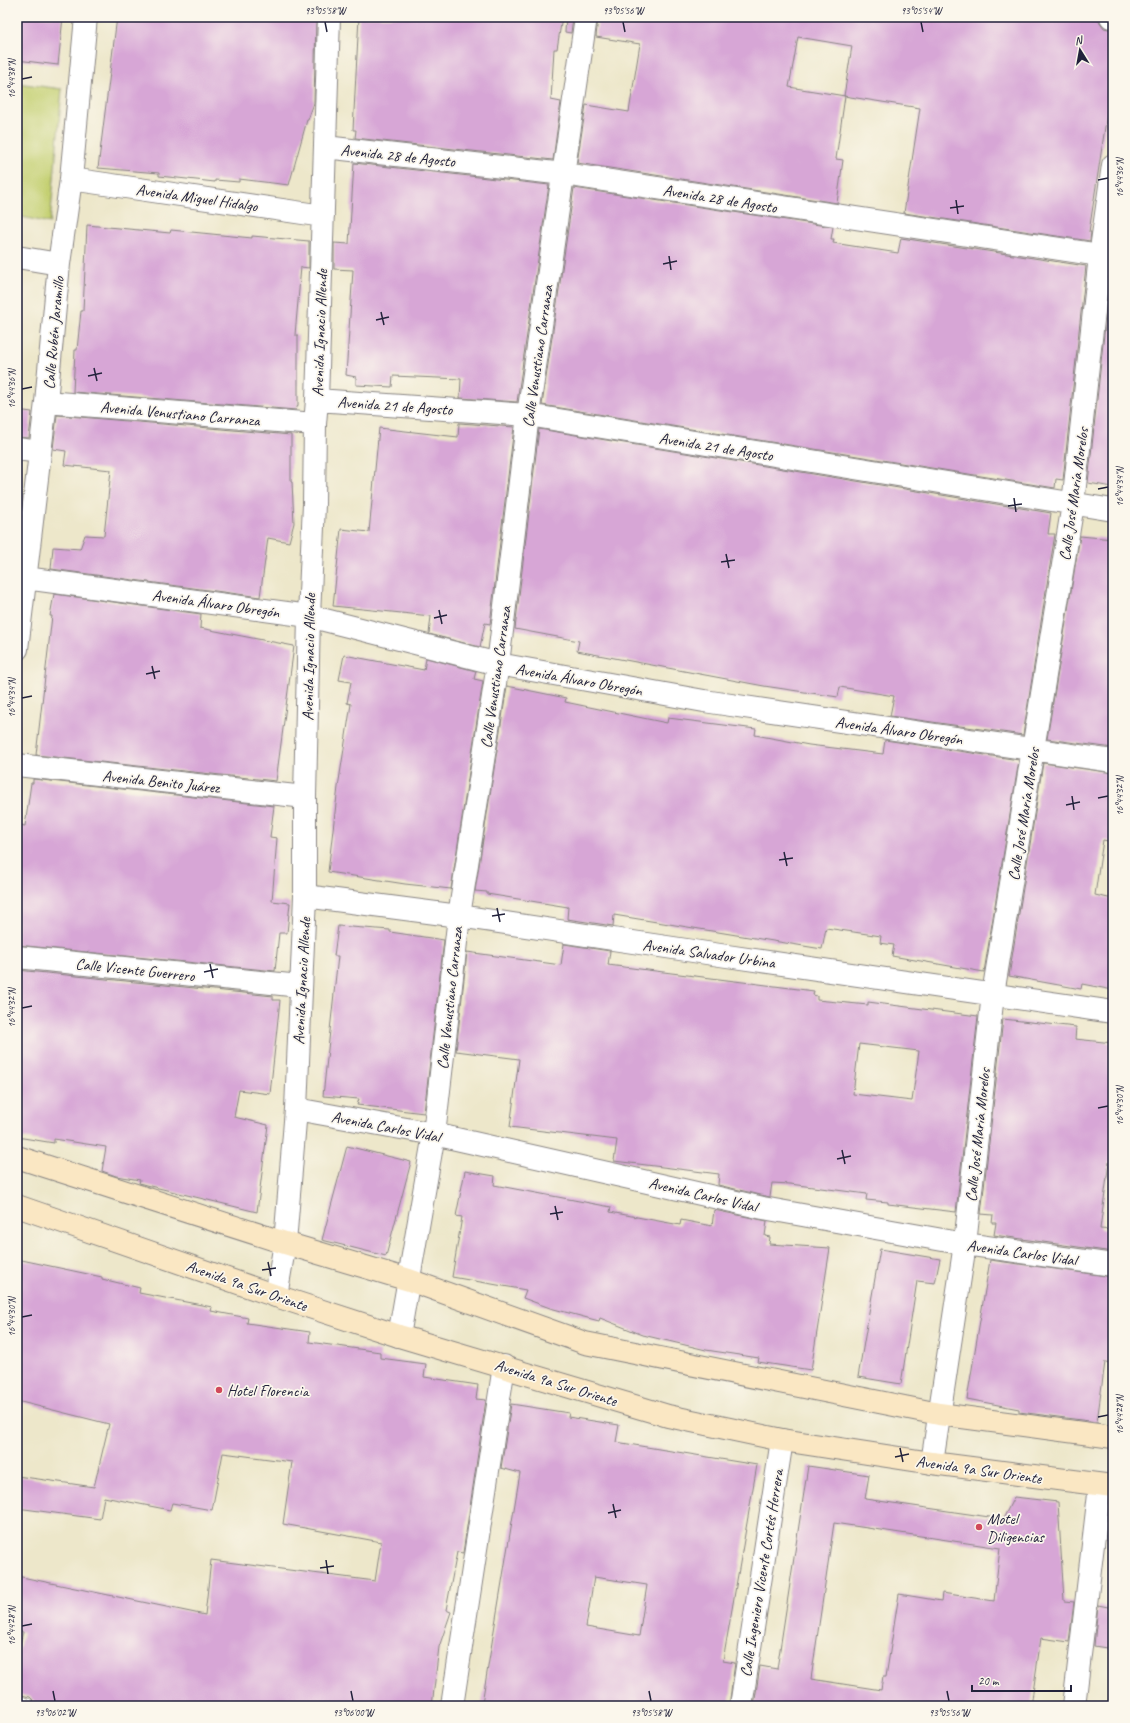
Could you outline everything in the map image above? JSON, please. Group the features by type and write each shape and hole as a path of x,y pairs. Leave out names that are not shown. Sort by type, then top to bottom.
{"main road":[{"path":"17,1159 285,1243 409,1280 585,1343 939,1414 1113,1437"},
{"name":"Avenida 9a Sur Oriente","path":"17,1206 276,1296 399,1336 668,1416 782,1440 932,1463 1107,1485"}],"street":[{"name":"Calle Rubén Jaramillo","path":"17,645 46,402 59,264 71,179 86,17"},
{"name":"Avenida Ignacio Allende","path":"276,1296 285,1243 296,1109 305,896 305,797 309,616 314,504 315,424 329,17"},
{"name":"Calle Venustiano Carranza","path":"399,1336 434,1134 459,916 498,664 528,415 586,17"},
{"name":"Avenida 28 de Agosto","path":"325,147 564,174 1107,256"},
{"name":"Calle José María Morelos","path":"932,1463 965,1244 993,994 1073,504 1107,256 1113,165"},
{"name":"Avenida Miguel Hidalgo","path":"71,179 323,216"},
{"path":"17,257 59,264"},
{"name":"Avenida 21 de Agosto","path":"317,400 528,415 1113,510"},
{"name":"Avenida Venustiano Carranza","path":"46,402 315,424"},
{"path":"17,449 40,452"},
{"name":"Avenida Álvaro Obregón","path":"25,578 309,616 498,664 704,701 1113,761"},
{"name":"Avenida Benito Juárez","path":"17,764 305,797"},
{"name":"Avenida Salvador Urbina","path":"305,896 459,916 720,956 1113,1012"},
{"name":"Calle Vicente Guerrero","path":"17,957 300,986"},
{"name":"Avenida Carlos Vidal","path":"296,1109 434,1134 763,1208 965,1244 1113,1265"},
{"path":"452,1706 504,1366"},
{"name":"Calle Ingeniero Vicente Cortés Herrera","path":"741,1706 782,1440"},
{"path":"1074,1706 1107,1485"}],"lane":[{"path":"17,1703 27,1706"}],"green space":[{"path":"17,83 62,89 50,223 17,216"}],"building":[{"path":"17,17 63,17 58,65 17,60"},
{"path":"117,17 231,17 274,19 274,17 316,17 314,103 307,120 289,185 239,179 239,182 215,180 215,182 159,176 159,173 98,168"},
{"path":"359,17 562,17 557,49 554,49 551,100 561,102 553,160 355,138 356,130 353,130"},
{"path":"566,17 573,17 571,33 565,32"},
{"path":"598,17 1078,17 1099,21 1104,28 1113,30 1113,75 1089,232 1091,232 1090,241 904,213 920,108 845,96 836,159 843,160 837,203 577,163 586,105 629,112 640,44 596,37","holes":["798,37 852,46 844,96 789,87"]},
{"path":"354,163 549,185 517,402 460,398 461,379 393,376 392,387 356,385 356,377 346,375 353,270 334,269 334,243 349,244"},
{"path":"574,188 833,227 831,239 834,239 833,243 898,253 901,238 1086,266 1063,480 1056,479 1055,488 542,405"},
{"path":"87,225 170,233 171,230 252,238 252,236 309,241 309,268 301,267 295,335 298,335 298,405 296,410 73,392 75,350 77,350 81,311 83,311"},
{"path":"1111,269 1113,269 1113,487 1088,483"},
{"path":"17,410 32,412 29,438 17,437"},
{"path":"57,415 291,435 291,482 294,523 289,542 268,538 260,597 51,569 53,547 80,549 85,535 104,536 111,470 64,465 66,451 53,449"},
{"path":"459,423 514,427 490,624 485,623 480,647 429,634 431,616 333,606 341,529 369,532 379,428 458,437"},
{"path":"539,429 1051,513 1048,534 1055,534 1023,735 890,716 894,696 840,687 838,697 764,686 577,651 579,641 515,629"},
{"path":"1080,536 1113,539 1113,748 1047,739"},
{"path":"54,594 201,614 200,628 294,646 276,781 36,755 52,616 50,616"},
{"path":"344,655 424,670 426,658 476,671 474,679 483,681 451,889 405,884 328,872 338,787 351,704 347,703 351,682 339,680"},
{"path":"507,686 566,698 565,702 667,723 668,718 756,729 755,735 809,745 883,754 885,740 1019,760 984,972 892,956 894,945 880,943 881,936 826,928 822,949 614,915 613,926 567,919 568,907 475,891"},
{"path":"1043,763 1113,773 1113,842 1103,840 1095,895 1113,899 1113,990 1082,984 1081,989 1009,976"},
{"path":"33,779 274,806 270,837 277,838 272,901 290,903 287,933 279,933 275,971 17,945 17,841 19,825 25,826 31,783 33,783"},
{"path":"338,926 390,930 390,932 444,940 424,1113 357,1105 359,1099 323,1096 338,956 334,956"},
{"path":"564,944 610,951 608,965 814,991 813,995 817,996 817,1000 868,1005 868,1002 978,1016 956,1212 888,1204 888,1202 866,1200 867,1194 790,1184 772,1183 770,1197 718,1185 719,1174 614,1161 617,1140 510,1127 519,1059 456,1051 467,952 561,965","holes":["859,1044 919,1051 912,1101 853,1094"]},
{"path":"17,970 273,996 273,1000 280,1000 270,1094 239,1090 234,1117 268,1125 257,1212 146,1185 139,1183 140,1180 116,1176 102,1171 106,1147 54,1139 54,1143 17,1137"},
{"path":"1003,1019 1076,1027 1075,1039 1113,1043 1113,1162 1109,1162 1100,1229 1113,1230 1113,1252 994,1235 996,1223 992,1223 993,1215 981,1214"},
{"path":"347,1146 411,1162 386,1256 322,1240"},
{"path":"465,1171 495,1176 494,1185 611,1207 610,1212 680,1225 681,1220 712,1226 714,1210 767,1221 765,1236 770,1237 769,1244 830,1248 811,1370 758,1362 759,1358 706,1350 643,1335 600,1318 599,1321 550,1308 523,1298 526,1290 452,1277 462,1217 456,1216"},
{"path":"880,1249 940,1259 935,1283 917,1281 901,1384 858,1377"},
{"path":"17,1259 102,1277 102,1279 140,1288 139,1293 212,1307 211,1311 248,1318 247,1323 310,1332 309,1342 380,1352 380,1358 426,1364 424,1377 478,1385 476,1399 486,1400 463,1553 457,1552 446,1610 451,1612 439,1647 432,1706 55,1706 35,1702 30,1697 17,1694 17,1658 23,1632 17,1631 17,1576 205,1615 211,1560 375,1581 381,1542 283,1524 292,1462 223,1453 212,1510 172,1503 170,1510 104,1497 100,1519 17,1508 17,1476 94,1487 109,1424 17,1401"},
{"path":"990,1260 1113,1277 1113,1363 1105,1362 1097,1422 1019,1412 1019,1409 967,1399"},
{"path":"511,1404 569,1413 568,1417 619,1425 616,1442 757,1465 723,1661 735,1663 729,1706 499,1706 482,1703 520,1473 501,1468","holes":["594,1577 647,1585 639,1636 586,1627"]},
{"path":"808,1466 869,1475 865,1499 1003,1519 1014,1497 1058,1502 1064,1601 1074,1602 1069,1642 1041,1638 1031,1706 754,1706 760,1666 777,1669","holes":["834,1523 1000,1548 994,1601 942,1593 941,1601 899,1594 886,1677 883,1677 881,1690 811,1679"]},
{"path":"1098,1605 1113,1608 1113,1649 1094,1646"}],"place":[{"name":"Hotel Florencia","path":"219,1390"},
{"name":"Motel Diligencias","path":"979,1527"}]}
